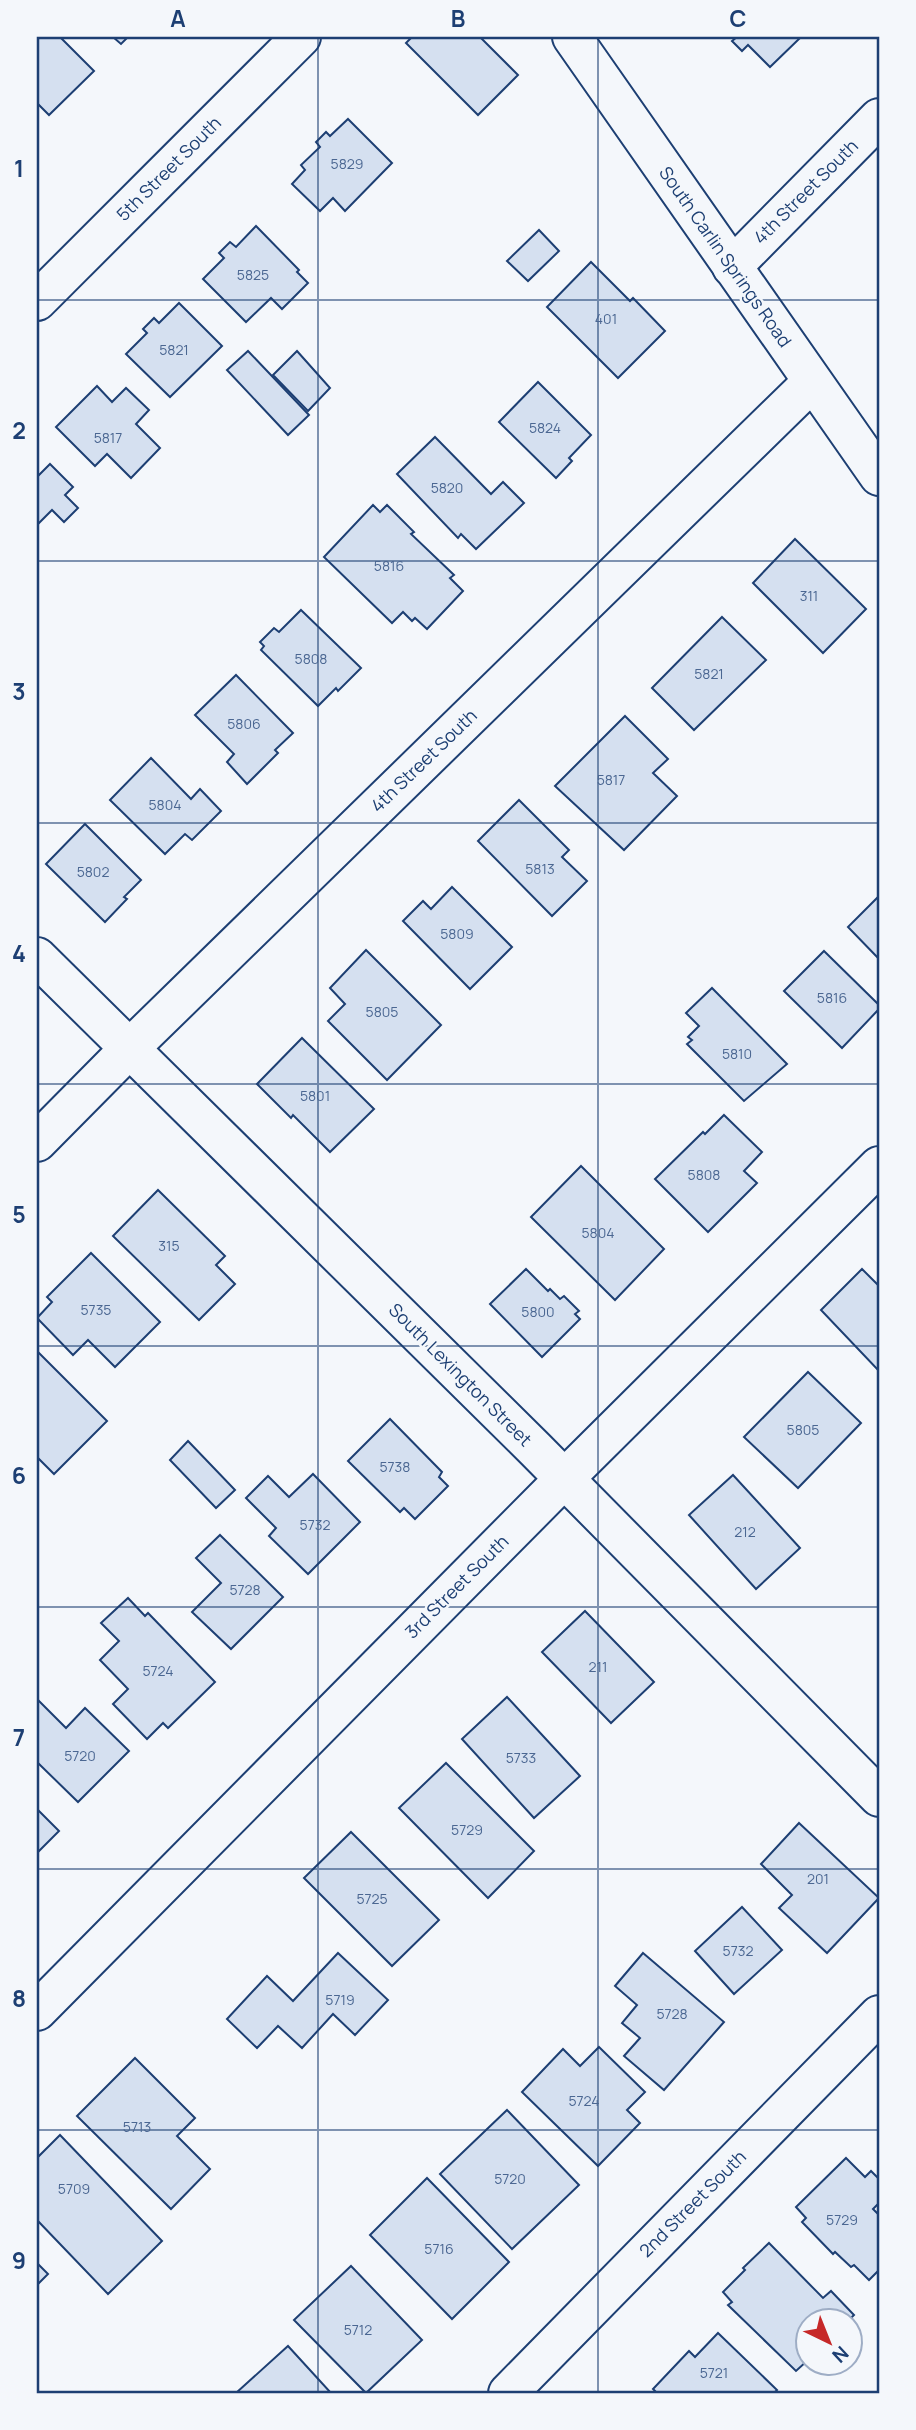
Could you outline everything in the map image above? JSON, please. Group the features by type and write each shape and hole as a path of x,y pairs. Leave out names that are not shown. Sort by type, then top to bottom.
{"street":[{"name":"5th Street South","path":"37,301 301,37"},
{"name":"South Carlin Springs Road","path":"572,37 879,476"},
{"name":"4th Street South","path":"732,267 879,118"},
{"name":"4th Street South","path":"37,1142 812,382"},
{"name":"South Lexington Street","path":"37,957 565,1479 879,1797"},
{"name":"3rd Street South","path":"37,2011 879,1166"},
{"name":"2nd Street South","path":"508,2393 879,2015"}],"building":[{"path":"37,37 63,37 61,38 94,71 49,115 37,103"},
{"path":"113,37 128,37 121,44"},
{"path":"408,37 480,37 518,75 478,115 406,43 410,39"},
{"path":"737,37 801,37 770,67 748,45 742,51 732,41"},
{"path":"348,119 392,163 345,211 333,198 320,211 292,184 305,170 301,165 320,147 316,142 326,132 330,136"},
{"path":"256,226 299,270 297,272 308,283 282,309 271,298 246,322 203,279 224,258 219,253 230,242 236,247"},
{"path":"539,230 559,251 528,281 507,261"},
{"path":"591,262 630,301 633,298 665,331 618,378 547,307"},
{"path":"179,303 222,346 170,397 126,354 147,333 143,329 154,318 159,323"},
{"path":"248,351 309,415 288,435 227,370"},
{"path":"297,351 330,388 308,411 273,375"},
{"path":"538,382 591,435 569,458 572,461 556,478 499,422"},
{"path":"97,386 112,402 126,388 149,410 136,424 160,448 131,478 107,454 95,466 56,427"},
{"path":"435,437 491,494 503,482 524,503 476,549 461,534 458,538 397,474"},
{"path":"50,464 73,487 65,495 78,508 64,522 52,510 37,525 37,477"},
{"path":"373,505 380,512 387,505 414,532 411,534 454,575 450,578 463,591 427,629 415,618 412,621 403,612 392,623 324,557"},
{"path":"795,539 866,609 823,653 753,583"},
{"path":"301,610 361,668 318,706 261,650 264,646 260,642 274,628 279,632"},
{"path":"722,617 766,660 694,730 652,688"},
{"path":"236,675 293,733 275,750 278,753 247,784 227,762 234,754 195,715"},
{"path":"625,716 668,759 653,773 677,796 624,850 555,786"},
{"path":"151,758 191,799 200,789 221,811 192,840 185,834 165,854 110,800"},
{"path":"519,800 569,850 562,857 587,881 552,916 478,841"},
{"path":"85,824 141,880 105,922 46,864"},
{"path":"452,887 512,947 470,989 403,921 423,901 431,909"},
{"path":"879,896 879,959 848,927"},
{"path":"366,950 441,1025 387,1080 328,1021 345,1004 330,988"},
{"path":"824,951 879,1005 879,1009 842,1048 784,991"},
{"path":"712,988 787,1064 744,1101 687,1044 692,1040 688,1037 699,1026 686,1013"},
{"path":"302,1038 374,1109 330,1152 257,1084"},
{"path":"724,1115 762,1152 744,1171 757,1183 708,1232 655,1179"},
{"path":"581,1166 664,1249 615,1300 531,1217"},
{"path":"158,1190 225,1256 216,1265 235,1284 199,1320 113,1236"},
{"path":"91,1253 160,1322 115,1367 88,1340 73,1355 37,1318 52,1302 47,1297"},
{"path":"526,1269 548,1291 550,1289 560,1299 564,1296 579,1311 575,1314 580,1319 542,1357 490,1304"},
{"path":"862,1269 879,1286 879,1371 821,1310"},
{"path":"37,1351 107,1421 54,1474 37,1457"},
{"path":"808,1372 861,1423 798,1488 744,1437"},
{"path":"390,1419 442,1472 439,1477 448,1486 415,1519 404,1508 400,1512 348,1461"},
{"path":"188,1441 235,1490 216,1508 170,1460"},
{"path":"313,1474 360,1522 308,1574 269,1536 276,1528 246,1498 268,1476 289,1497"},
{"path":"733,1475 800,1548 756,1589 689,1515"},
{"path":"220,1535 283,1597 231,1649 192,1612 221,1583 196,1558"},
{"path":"128,1598 145,1616 148,1613 215,1682 168,1728 163,1723 147,1739 113,1704 128,1689 100,1660 119,1641 101,1623"},
{"path":"585,1611 654,1682 611,1723 542,1652"},
{"path":"507,1697 580,1776 534,1818 462,1739"},
{"path":"37,1699 66,1728 85,1708 129,1751 78,1802 37,1762"},
{"path":"446,1763 534,1851 488,1898 399,1808"},
{"path":"37,1809 59,1831 37,1853"},
{"path":"799,1823 879,1898 827,1953 779,1908 792,1895 761,1864"},
{"path":"351,1832 439,1920 392,1966 304,1878"},
{"path":"742,1907 782,1950 734,1994 695,1951"},
{"path":"338,1953 388,2000 355,2035 333,2014 302,2048 278,2026 257,2048 227,2019 267,1976 293,2001"},
{"path":"643,1953 724,2022 664,2090 624,2056 640,2038 622,2023 637,2005 615,1986"},
{"path":"599,2047 645,2092 627,2110 640,2123 598,2166 522,2092 563,2049 580,2066"},
{"path":"135,2058 195,2118 177,2136 210,2169 171,2209 77,2116"},
{"path":"507,2110 579,2185 512,2249 440,2174"},
{"path":"60,2135 162,2241 108,2294 37,2220 37,2158"},
{"path":"846,2158 865,2177 871,2171 879,2179 879,2203 873,2209 879,2215 879,2270 869,2280 854,2265 851,2267 835,2252 833,2254 802,2222 806,2218 796,2207"},
{"path":"427,2178 509,2262 452,2319 370,2235"},
{"path":"769,2243 823,2298 831,2291 847,2308 794,2308 794,2369 728,2305 732,2302 723,2292 745,2270 743,2268"},
{"path":"37,2263 48,2274 37,2285"},
{"path":"351,2266 422,2340 366,2393 294,2320"},
{"path":"718,2333 777,2390 774,2393 657,2393 653,2389 689,2351 695,2357"},
{"path":"288,2346 331,2393 236,2393"}]}
